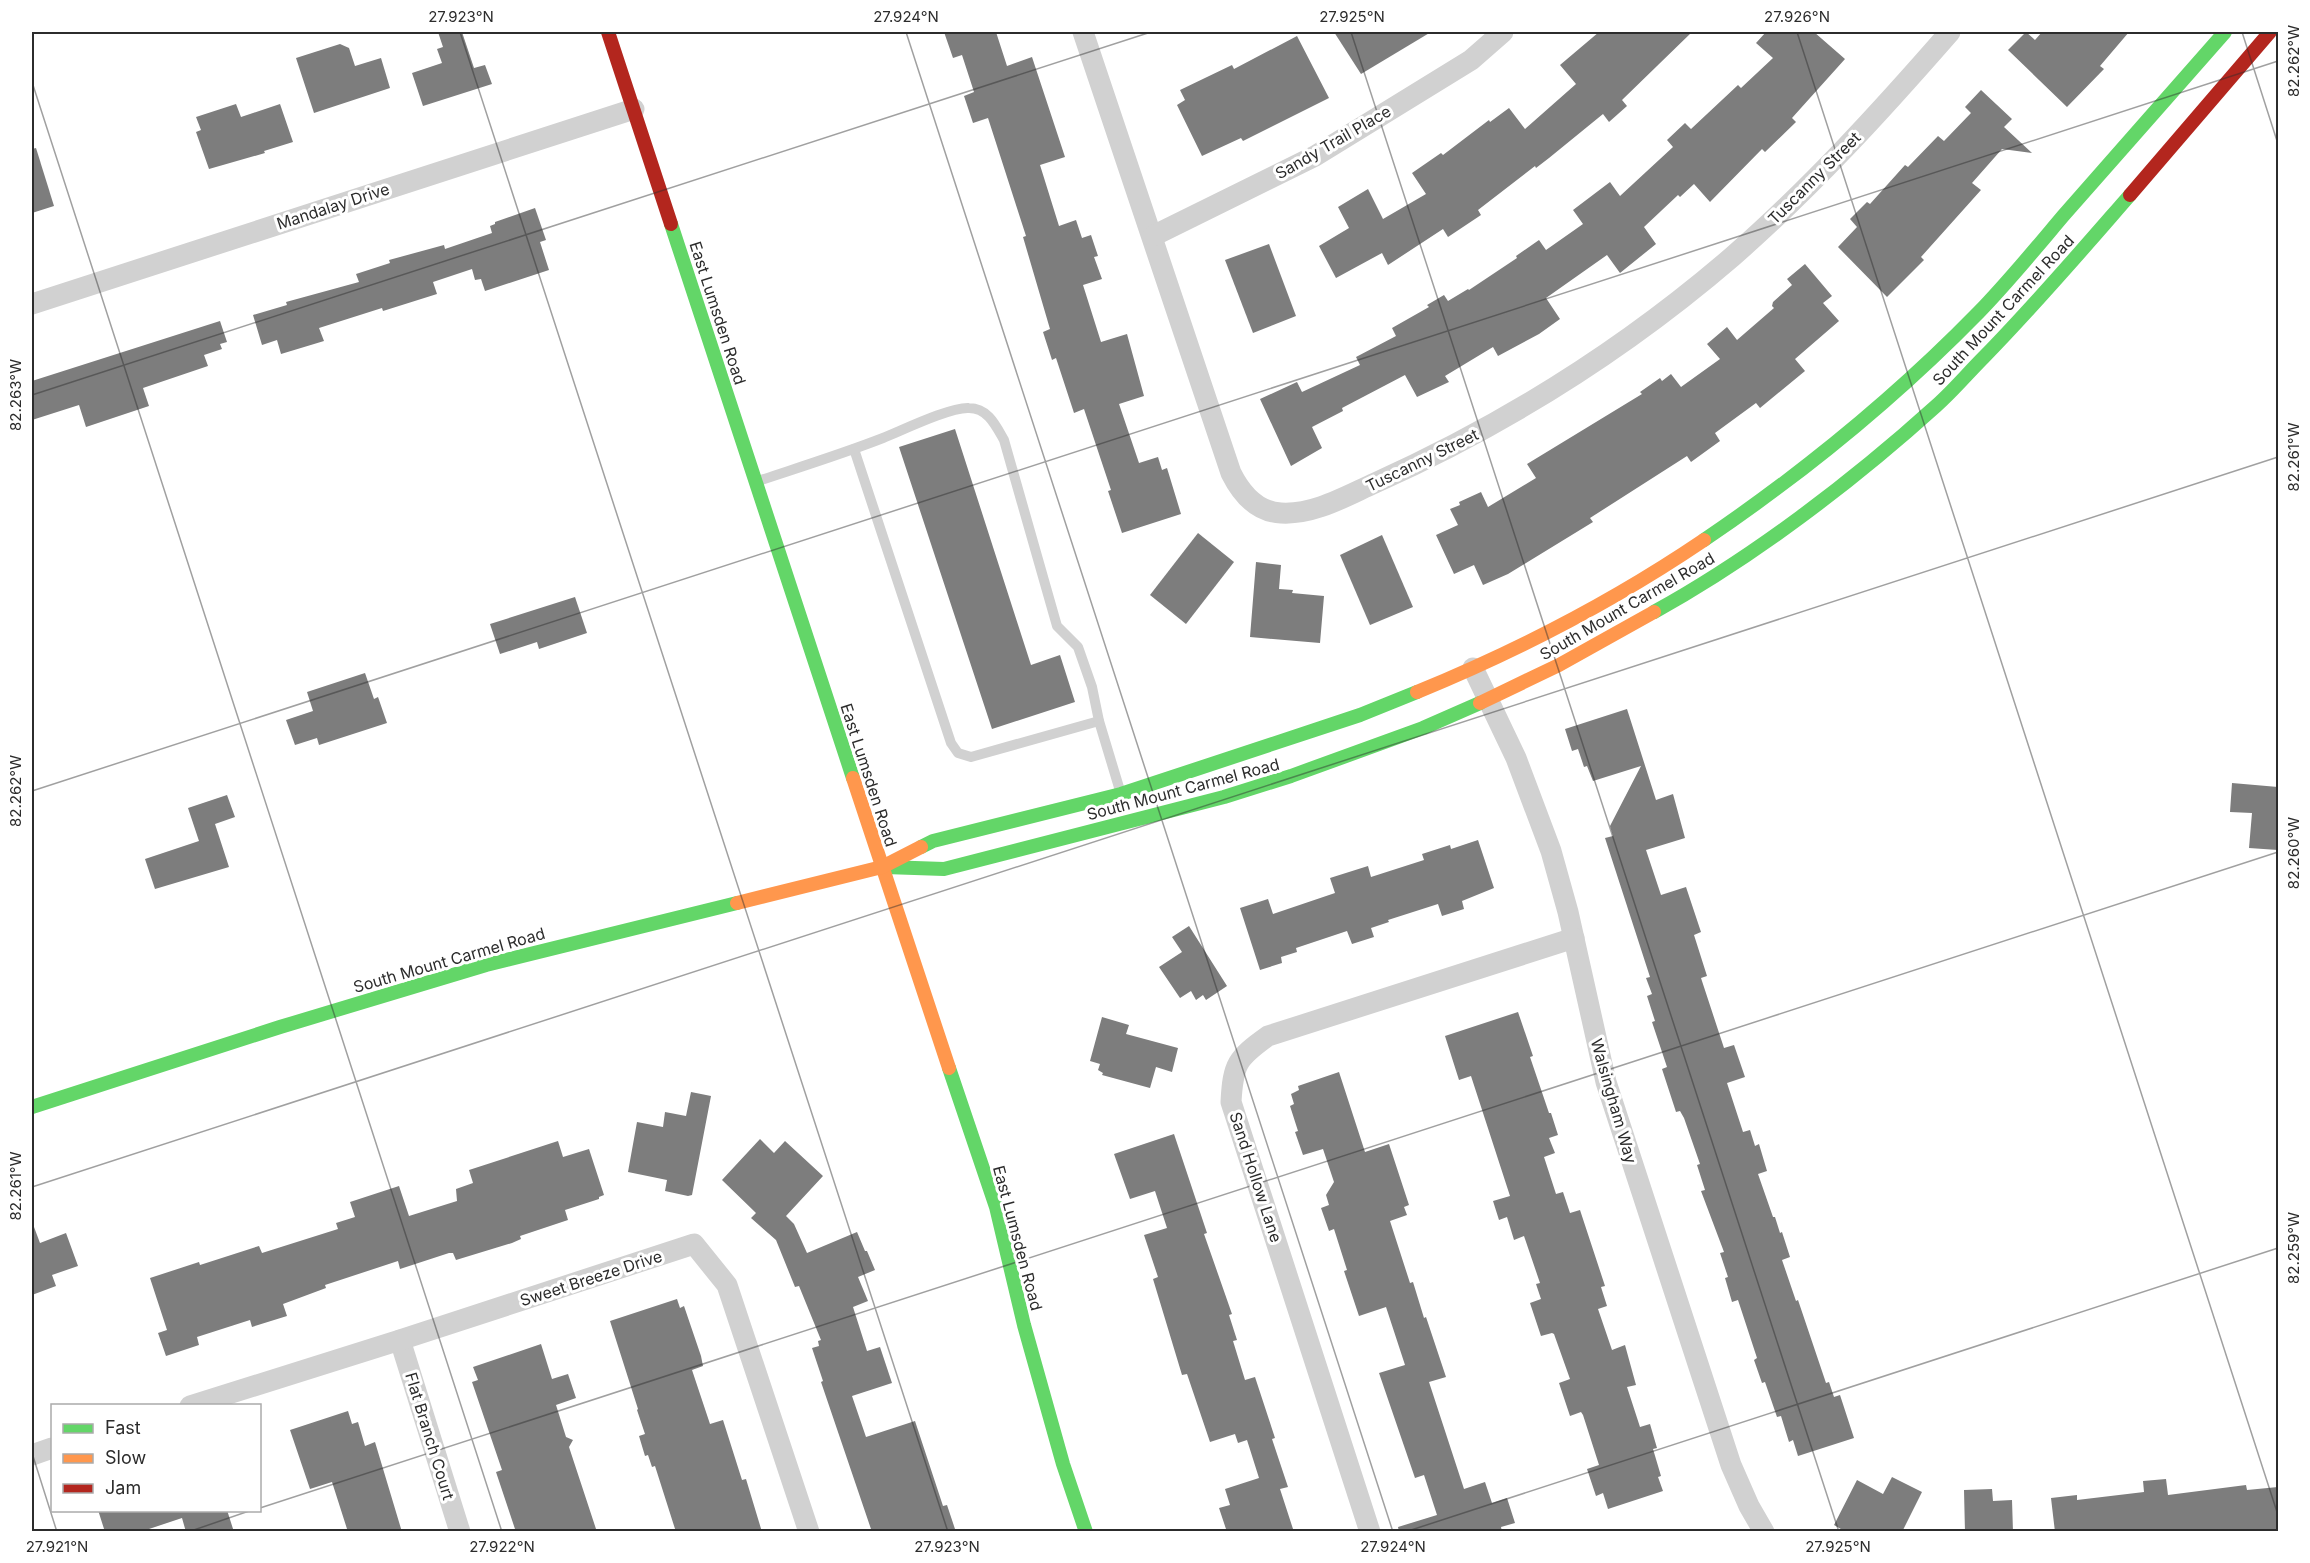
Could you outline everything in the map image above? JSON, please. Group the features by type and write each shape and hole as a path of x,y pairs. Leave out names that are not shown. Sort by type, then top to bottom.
{"street":[{"name":"East Lumsden Road","path":"608,32 996,1208 1024,1325 1063,1464 1086,1532"},
{"name":"Tuscanny Street","path":"1083,32 1231,473 1239,489 1251,502 1263,509 1279,513 1298,513 1316,508 1395,474 1473,436 1550,390 1625,340 1731,257 1782,211 1891,100 1950,32"},
{"name":"Sandy Trail Place","path":"1153,236 1315,156 1471,60 1503,32"},
{"name":"South Mount Carmel Road","path":"32,1107 289,1024 486,966 882,867 933,841 1121,794 1360,715 1473,668 1584,614 1687,552 1752,508 1863,422 1981,310 2225,32"},
{"name":"South Mount Carmel Road","path":"882,867 944,869 1224,797 1357,754 1423,728 1559,665 1691,592 1755,549 1848,480 1937,405 2045,294 2271,35"},
{"name":"Mandalay Drive","path":"32,304 634,109"},
{"name":"Walsingham Way","path":"1473,668 1516,758 1540,818 1561,884 1594,1034 1621,1130 1731,1465 1749,1506 1764,1532"},
{"name":"Sand Hollow Lane","path":"1370,1532 1231,1102 1233,1074 1246,1052 1268,1036 1574,938"},
{"name":"Sweet Breeze Drive","path":"196,1404 694,1244 727,1285 809,1532"},
{"name":"Flat Branch Court","path":"400,1340 460,1532"},
{"path":"32,1455 51,1448"}],"lane":[{"path":"756,482 854,449 951,411 969,408 984,411 995,423 1004,440 1058,626 1078,647 1092,687 1099,721 1121,794"},
{"path":"854,449 951,743 958,753 971,757 1099,721"}],"building":[{"path":"438,32 462,32 474,68 485,65 492,84 423,106 412,73 442,63 437,49 443,47"},
{"path":"944,32 996,32 1007,66 1032,57 1065,157 1040,165 1059,226 1076,220 1082,238 1091,235 1098,256 1094,257 1102,279 1083,285 1101,342 1127,334 1144,396 1119,404 1139,463 1158,457 1162,470 1167,468 1181,514 1122,533 1108,491 1111,490 1084,409 1074,413 1056,358 1052,360 1043,332 1050,329 1023,237 1026,236 988,118 973,123 964,96 974,92 962,55 953,58"},
{"path":"1334,32 1431,32 1361,74"},
{"path":"1599,32 1692,32 1622,100 1627,106 1609,122 1603,114 1536,168 1535,166 1478,210 1481,215 1448,237 1443,229 1388,265 1382,253 1336,278 1319,246 1349,228 1338,207 1368,189 1383,219 1426,194 1412,173 1441,153 1443,155 1489,120 1490,122 1509,108 1525,129 1576,84 1560,65"},
{"path":"1766,32 1814,32 1845,59 1792,118 1796,122 1765,152 1762,149 1710,202 1694,184 1680,197 1678,195 1644,227 1656,244 1620,273 1607,255 1546,298 1560,319 1539,334 1498,356 1493,347 1445,376 1449,382 1417,397 1405,375 1342,408 1343,411 1312,427 1322,448 1291,466 1260,399 1297,382 1302,392 1360,365 1356,357 1396,336 1392,328 1429,307 1427,305 1444,295 1448,301 1517,258 1516,256 1539,240 1546,250 1583,224 1573,210 1610,182 1620,196 1673,147 1667,140 1685,123 1691,129 1738,85 1741,88 1773,58 1756,43"},
{"path":"2026,32 2035,40 2042,32 2129,32 2100,66 2104,69 2067,107 2008,50"},
{"path":"1297,36 1329,98 1243,141 1241,138 1202,156 1177,105 1185,100 1180,90 1232,65 1234,69"},
{"path":"340,44 349,48 355,66 381,58 390,88 314,113 296,58"},
{"path":"1981,90 2012,119 2004,127 2032,153 2002,149 1972,183 1981,190 1921,257 1924,260 1887,297 1838,247 1857,227 1850,219 1867,202 1870,204 1905,165 1908,167 1938,136 1944,141 1971,113 1965,107"},
{"path":"236,104 241,117 280,104 293,142 264,151 265,153 209,169 196,132 201,130 196,117"},
{"path":"36,148 54,206 32,213 32,149"},
{"path":"535,208 546,240 540,242 549,270 485,291 481,279 475,280 472,269 433,282 437,294 319,328 324,341 281,354 277,340 262,345 253,315 287,305 286,302 359,282 356,274 390,263 389,260 444,245 445,249 492,233 490,226 495,222"},
{"path":"1269,244 1296,316 1253,333 1225,260"},
{"path":"1805,264 1832,296 1823,303 1839,321 1795,359 1805,371 1760,408 1756,403 1715,433 1720,441 1691,462 1687,456 1590,518 1593,522 1508,574 1483,585 1474,565 1454,574 1436,535 1458,525 1450,509 1460,505 1459,502 1481,492 1488,507 1536,478 1527,464 1642,394 1640,392 1660,378 1662,381 1671,374 1681,387 1720,359 1707,344 1727,327 1737,340 1774,308 1773,302 1792,285 1787,279"},
{"path":"220,321 227,342 220,344 222,349 204,355 208,366 143,388 149,406 86,427 79,405 32,420 32,381"},
{"path":"955,429 1031,665 1060,655 1075,702 992,729 899,447"},
{"path":"1198,533 1234,562 1186,624 1150,595"},
{"path":"1382,535 1413,607 1370,625 1340,555"},
{"path":"1256,562 1281,565 1279,589 1293,590 1292,593 1324,596 1320,643 1250,637"},
{"path":"575,597 587,633 539,649 537,642 500,654 490,624"},
{"path":"365,673 374,699 378,697 387,723 319,745 317,738 295,745 286,720 313,711 307,692"},
{"path":"1627,709 1656,800 1673,794 1685,838 1646,850 1661,895 1686,887 1701,932 1694,935 1707,976 1701,978 1724,1048 1734,1045 1745,1077 1727,1083 1743,1132 1750,1130 1755,1146 1759,1144 1767,1171 1758,1174 1790,1257 1782,1260 1826,1383 1829,1382 1834,1397 1840,1395 1854,1438 1798,1456 1793,1440 1789,1442 1781,1416 1777,1417 1765,1382 1762,1383 1754,1360 1757,1358 1738,1300 1732,1302 1725,1278 1728,1277 1720,1253 1724,1252 1701,1191 1705,1190 1697,1165 1700,1164 1684,1118 1680,1111 1676,1112 1662,1069 1667,1067 1652,1022 1655,1021 1647,996 1652,994 1646,978 1650,977 1605,838 1613,836 1610,826 1641,766 1593,781 1587,766 1584,767 1578,749 1572,751 1565,729"},
{"path":"2232,783 2278,787 2278,850 2249,848 2252,813 2230,812"},
{"path":"227,795 235,817 215,824 229,867 155,889 145,859 199,841 188,808"},
{"path":"1478,840 1494,888 1462,901 1464,909 1442,916 1438,904 1388,920 1389,922 1371,928 1374,937 1352,944 1347,931 1296,948 1297,952 1281,957 1282,963 1260,970 1240,908 1268,899 1273,914 1335,893 1330,878 1368,866 1371,877 1424,860 1422,854 1450,845 1451,849"},
{"path":"1189,926 1227,986 1206,1000 1203,995 1196,1000 1191,991 1180,998 1159,967 1182,952 1172,937"},
{"path":"1518,1012 1533,1056 1530,1057 1558,1135 1549,1138 1555,1153 1544,1157 1556,1194 1563,1192 1570,1213 1580,1210 1605,1286 1601,1287 1607,1306 1598,1309 1612,1350 1625,1345 1636,1385 1627,1387 1640,1427 1650,1424 1657,1448 1653,1449 1663,1491 1608,1509 1603,1493 1596,1496 1587,1469 1599,1465 1583,1415 1581,1412 1570,1416 1559,1383 1570,1379 1554,1334 1541,1336 1530,1303 1541,1299 1536,1284 1540,1283 1524,1236 1514,1240 1507,1217 1499,1220 1493,1201 1510,1196 1471,1076 1459,1080 1445,1036"},
{"path":"1102,1017 1129,1025 1126,1034 1178,1048 1172,1072 1156,1067 1150,1088 1102,1075 1103,1073 1098,1070 1100,1064 1090,1061"},
{"path":"1339,1072 1365,1152 1389,1144 1409,1205 1404,1207 1407,1215 1390,1221 1410,1283 1413,1282 1446,1377 1429,1382 1464,1489 1485,1482 1492,1503 1507,1498 1515,1523 1501,1527 1502,1532 1399,1532 1398,1527 1437,1515 1424,1475 1415,1478 1379,1373 1405,1365 1386,1307 1359,1316 1344,1271 1347,1270 1334,1229 1329,1231 1321,1208 1329,1205 1326,1195 1334,1182 1323,1149 1303,1155 1295,1132 1298,1131 1290,1106 1294,1104 1291,1094 1299,1090 1298,1086"},
{"path":"691,1092 711,1096 692,1195 688,1196 665,1191 667,1180 628,1172 637,1122 663,1127 665,1112 686,1116"},
{"path":"1174,1134 1207,1233 1204,1234 1232,1314 1229,1315 1237,1340 1233,1341 1245,1380 1255,1377 1275,1438 1272,1439 1288,1487 1280,1489 1294,1532 1227,1532 1219,1508 1230,1505 1225,1489 1259,1478 1247,1440 1238,1443 1235,1434 1210,1442 1187,1374 1182,1375 1153,1279 1158,1277 1144,1235 1167,1228 1155,1191 1130,1199 1114,1154"},
{"path":"760,1139 774,1153 785,1141 823,1176 786,1216 794,1224 807,1253 857,1232 867,1251 875,1270 858,1277 868,1301 853,1307 867,1351 880,1347 892,1383 852,1396 866,1437 915,1421 943,1506 947,1505 956,1532 872,1532 821,1382 823,1381 812,1348 819,1346 818,1341 821,1340 799,1286 795,1287 776,1240 751,1218 756,1213 722,1180"},
{"path":"558,1141 563,1157 589,1149 604,1195 599,1199 565,1210 568,1220 520,1236 521,1239 512,1243 456,1260 453,1253 449,1253 400,1269 398,1261 325,1285 326,1288 283,1304 287,1316 252,1327 250,1320 197,1337 199,1345 166,1356 158,1333 167,1330 150,1278 259,1246 262,1253 338,1229 336,1223 355,1217 350,1202 399,1186 409,1216 457,1201 456,1189 473,1183 469,1170"},
{"path":"32,1227 40,1243 66,1233 78,1266 52,1275 56,1286 32,1295"},
{"path":"677,1299 680,1308 684,1306 701,1356 703,1366 692,1370 710,1424 723,1420 742,1480 746,1479 762,1532 676,1532 655,1466 652,1467 648,1455 645,1456 639,1436 645,1434 610,1321"},
{"path":"541,1344 552,1379 568,1374 576,1398 556,1405 566,1437 573,1440 569,1447 597,1532 516,1532 496,1472 502,1470 472,1382 478,1380 473,1367"},
{"path":"348,1411 352,1424 358,1422 365,1446 375,1442 402,1532 348,1532 332,1482 310,1489 290,1430"},
{"path":"1892,1477 1922,1492 1902,1532 1846,1532 1834,1525 1857,1480 1883,1494"},
{"path":"2166,1479 2168,1495 2246,1485 2247,1490 2278,1487 2278,1532 2055,1532 2051,1498 2077,1495 2077,1500 2144,1492 2143,1481"},
{"path":"1992,1489 1993,1501 2012,1500 2013,1532 1965,1532 1964,1490"},
{"path":"99,1512 228,1512 234,1532 186,1532 182,1518 140,1532 105,1532"}],"traffic: fast":[{"path":"1704,540 1777,488 1848,433 1915,374 1979,312 2225,32"},
{"path":"1654,612 1728,568 1801,517 1904,434 1948,394 2003,337 2130,195"},
{"path":"671,224 853,778"},
{"path":"921,847 933,841 1121,794 1360,715 1417,692"},
{"path":"885,867 944,869 1224,797 1291,776 1423,728 1480,703"},
{"path":"32,1107 280,1027 486,965 737,903"},
{"path":"949,1068 996,1207 1024,1325 1063,1464 1086,1532"}],"traffic: slow":[{"path":"1417,692 1491,660 1564,624 1635,584 1704,540"},
{"path":"1480,703 1559,665 1654,612"},
{"path":"853,778 949,1068"},
{"path":"737,903 882,867 921,847"}],"traffic: jam":[{"path":"608,32 671,224"},
{"path":"2130,195 2270,32"}]}
